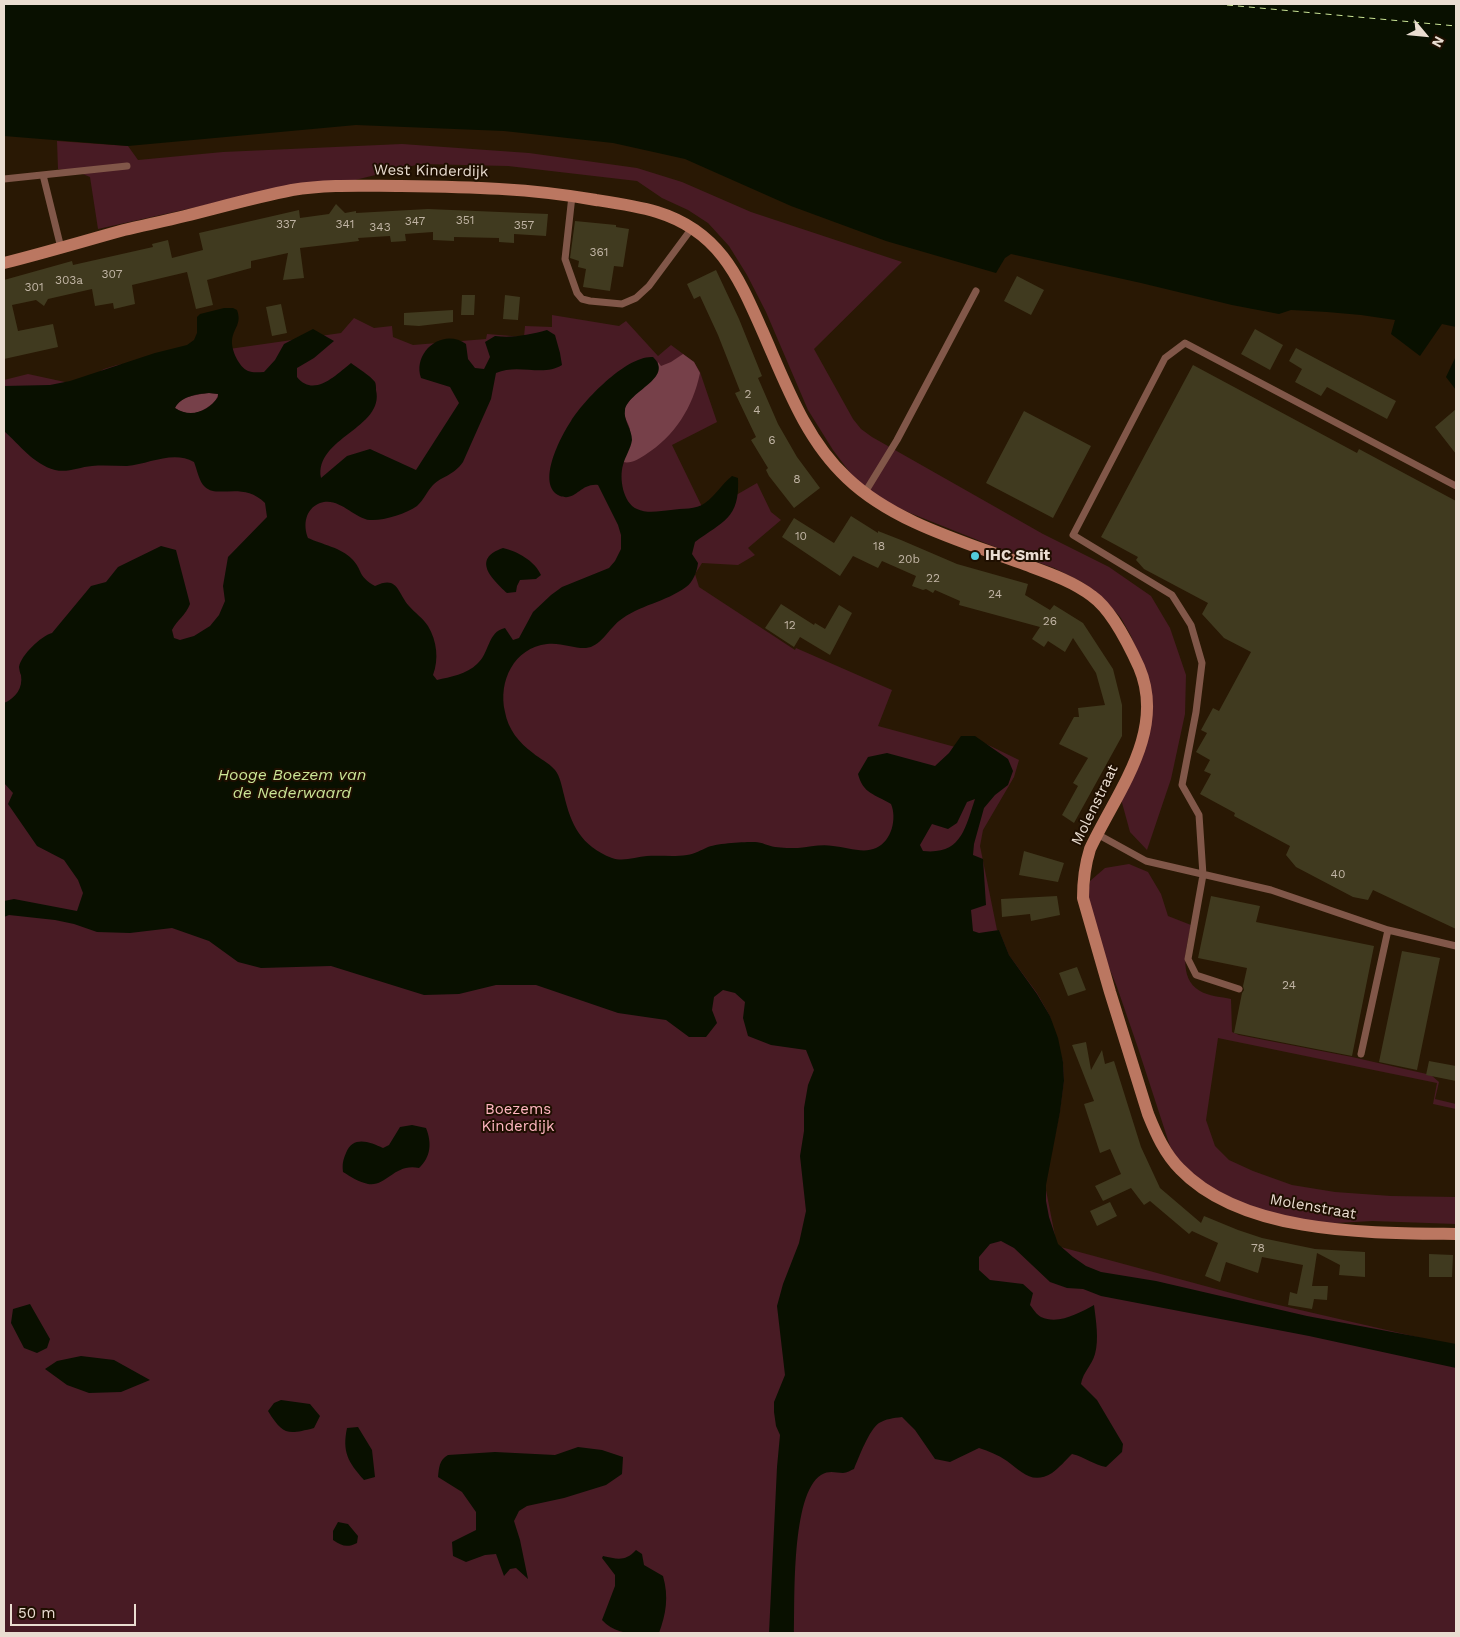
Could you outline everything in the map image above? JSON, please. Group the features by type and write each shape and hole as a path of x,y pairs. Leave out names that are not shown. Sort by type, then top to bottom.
{"street":[{"name":"West Kinderdijk","path":"4,263 126,229 306,188 360,186 516,189 572,196 659,213 678,220 710,242 726,259 740,282 779,370"},
{"name":"Molenstraat","path":"779,370 802,417 824,454 864,494 914,522 1078,587 1094,597 1106,610 1134,656 1146,690 1147,720 1138,753 1097,834 1085,864 1083,898 1153,1127 1170,1157 1200,1187 1223,1200 1283,1221 1363,1232 1456,1234"}],"lane":[{"path":"4,179 127,166"},
{"path":"43,175 61,248"},
{"path":"572,196 566,259 577,293 582,299 622,304 636,298 649,286 692,228"},
{"path":"864,494 897,440 976,291"},
{"path":"1238,989 1196,975 1188,959 1203,875 1199,815 1182,785 1196,712 1202,663 1191,625 1172,595 1073,535 1165,358 1185,344 1456,486"},
{"path":"1097,834 1146,861 1271,890 1388,930 1456,946"},
{"path":"1361,1054 1388,930"}],"green space":[{"path":"57,141 128,146 138,160 223,152 402,144 529,153 637,168 682,182 751,212 902,262 814,349 853,419 861,429 1043,534 1109,567 1151,596 1170,628 1186,675 1185,714 1171,779 1147,850 1130,832 1121,799 1138,768 1144,670 1131,636 1121,618 1103,598 1082,582 1054,568 910,513 879,498 854,478 833,450 808,410 766,312 747,275 729,246 708,223 688,210 662,198 637,181 508,166 420,164 351,181 246,196 98,229 90,177 78,172 58,169"},
{"name":"Boezems Kinderdijk","path":"552,315 619,326 626,321 658,356 671,345 694,362 700,372 717,422 672,445 705,513 757,483 771,512 781,520 748,548 755,555 738,565 702,563 695,574 699,587 795,650 796,648 892,690 878,726 970,751 976,739 1019,760 1014,777 983,830 980,846 997,930 999,930 1009,955 1037,993 1050,1016 1063,1062 1064,1081 1060,1111 1045,1185 1057,1246 1257,1300 1456,1346 1456,1633 4,1633 4,380 28,374 65,382 81,383 104,369 117,365 341,333 354,318 374,328 392,326 393,337 413,345 486,339 487,334 524,337 525,326 552,327"},
{"path":"1129,864 1148,872 1161,894 1168,916 1191,925 1185,961 1188,978 1203,993 1231,999 1232,1032 1431,1075 1439,1082 1435,1099 1456,1104 1456,1109 1433,1104 1437,1083 1218,1038 1206,1120 1215,1146 1229,1160 1292,1185 1335,1192 1391,1196 1456,1197 1456,1224 1372,1221 1318,1224 1280,1216 1225,1197 1183,1169 1170,1146 1117,987 1101,948 1088,895 1090,881 1105,868"}],"shaded area":[{"path":"683,354 694,362 700,373 693,397 681,420 665,439 643,457 635,461 623,462 630,435 630,428 624,411 625,408 658,370 658,362 661,366"},
{"path":"218,394 212,404 203,410 185,413 175,408 181,401 194,395"}],"water":[{"path":"4,4 1456,4 1456,327 1442,324 1420,356 1391,334 1395,320 1361,315 1291,310 1279,314 1011,254 1005,258 996,273 886,241 791,206 685,159 613,143 504,131 356,125 128,146 4,136"},
{"name":"Hooge Boezem van de Nederwaard","path":"224,308 237,310 239,319 232,340 233,348 236,358 248,371 264,372 275,360 284,344 313,329 334,341 314,358 297,368 297,377 304,383 318,385 332,378 351,363 375,382 376,403 370,414 328,453 322,464 321,478 347,456 370,449 416,470 459,403 450,387 421,378 419,368 421,359 425,351 439,340 448,338 466,344 468,359 475,368 484,369 490,357 485,342 495,336 521,336 547,330 555,335 562,365 547,370 513,369 496,373 491,399 463,462 459,467 433,485 417,506 407,512 394,516 370,520 358,516 333,502 327,502 320,503 311,509 306,518 308,538 348,555 365,579 375,586 383,583 393,584 409,606 426,623 435,644 436,663 433,675 437,680 458,675 473,667 481,659 492,638 499,630 505,628 513,640 519,638 533,612 551,595 562,587 609,568 615,561 621,549 621,535 598,485 587,487 570,497 560,496 553,490 550,482 552,460 571,421 596,391 607,380 631,363 643,358 653,357 658,365 655,378 628,403 625,410 625,417 632,440 622,470 623,490 628,501 632,506 641,511 650,512 697,507 709,500 732,476 738,478 738,492 733,511 728,518 695,542 692,554 698,563 696,573 693,580 686,587 619,621 600,641 591,647 582,648 547,644 535,647 517,659 511,668 504,689 503,700 509,724 523,745 557,772 570,816 585,841 601,853 621,860 647,856 687,855 708,847 745,842 758,842 784,848 824,845 871,850 881,845 889,835 892,829 893,810 891,804 870,793 860,781 858,774 868,757 887,753 935,766 949,753 961,736 975,736 1008,759 1013,771 1008,785 995,795 984,808 974,844 973,855 983,859 986,905 971,910 973,931 979,933 999,930 1009,955 1050,1016 1058,1038 1063,1062 1064,1081 1060,1112 1046,1185 1049,1217 1058,1244 1086,1266 1101,1272 1156,1281 1307,1316 1456,1344 1456,1368 1309,1336 1101,1296 1083,1289 1067,1288 1050,1282 1014,1248 1001,1241 990,1244 979,1257 979,1270 990,1280 1023,1284 1033,1293 1030,1305 1041,1317 1055,1320 1062,1319 1094,1305 1097,1342 1094,1358 1081,1384 1097,1400 1123,1444 1122,1452 1106,1467 1072,1454 1052,1473 1039,1478 1028,1476 1000,1457 979,1448 950,1462 935,1459 915,1430 902,1417 879,1423 868,1437 854,1469 844,1473 824,1473 811,1486 804,1503 797,1549 794,1633 769,1633 780,1435 776,1426 774,1402 785,1375 777,1306 783,1284 799,1243 806,1211 800,1156 804,1131 804,1108 808,1085 814,1070 806,1050 771,1045 748,1036 743,1018 745,1002 735,993 723,990 714,997 712,1010 717,1023 706,1037 689,1037 666,1020 618,1013 536,985 496,985 459,994 424,995 331,966 261,968 238,962 209,941 172,928 130,933 97,932 55,920 9,915 4,917 4,901 14,899 77,911 83,893 78,880 64,860 37,846 8,804 13,793 4,783 4,703 12,698 20,688 21,675 19,667 23,657 37,642 52,633 91,586 106,582 118,567 161,546 176,550 190,604 172,630 174,638 180,640 194,636 210,626 219,615 225,601 223,586 228,557 267,517 265,503 257,496 240,491 210,490 203,485 194,462 178,457 169,457 127,466 92,466 64,471 47,467 27,454 4,431 4,386 50,385 70,381 155,353 187,345 194,340 197,333 197,317 200,314","holes":["209,393 218,394 218,397 204,410 187,413 175,408 185,398","975,799 964,830 954,844 946,849 923,851 920,845 932,824 948,829 957,823 967,802"]},
{"path":"1456,356 1456,390 1446,377"},
{"path":"503,548 525,557 541,575 536,579 520,580 516,592 507,593 491,576 486,563 493,553"},
{"path":"412,1125 426,1128 430,1144 426,1159 419,1168 410,1167 403,1169 375,1184 361,1182 343,1172 344,1158 349,1147 353,1144 367,1142 383,1148 389,1145 400,1127"},
{"path":"30,1304 50,1339 47,1348 37,1353 24,1348 11,1323 13,1309"},
{"path":"81,1356 114,1360 150,1380 121,1392 89,1393 67,1385 45,1369 57,1361"},
{"path":"281,1400 310,1404 320,1416 314,1428 298,1432 282,1429 268,1411 274,1403"},
{"path":"358,1427 372,1450 375,1477 364,1480 350,1462 345,1444 347,1428"},
{"path":"578,1447 602,1450 623,1457 622,1474 606,1485 564,1498 527,1506 519,1511 514,1521 528,1579 516,1568 510,1569 504,1576 496,1554 485,1555 466,1562 453,1556 452,1542 476,1530 476,1512 462,1492 438,1477 440,1464 445,1457 448,1455 495,1452 555,1455"},
{"path":"338,1522 348,1524 358,1536 357,1543 345,1546 333,1540 333,1531"},
{"path":"636,1550 642,1554 644,1565 663,1576 666,1605 659,1633 621,1632 602,1620 615,1586 615,1575 602,1558 603,1556 617,1559 624,1558"}],"building":[{"path":"336,204 345,213 428,209 548,214 546,236 514,234 514,243 499,242 499,238 454,237 454,241 433,240 433,232 405,234 406,241 391,242 390,236 358,238 359,241 300,248 304,278 283,280 288,253 251,261 251,268 207,280 213,305 196,309 187,272 132,285 135,304 114,309 113,303 95,306 92,289 48,299 44,306 36,300 12,305 18,331 53,324 58,347 4,359 4,280 72,261 73,265 153,247 152,244 168,240 172,258 203,250 199,233 299,210 300,218 329,214"},
{"path":"575,221 616,225 616,227 629,229 623,267 614,266 610,291 583,287 586,269 578,267 579,261 570,258"},
{"path":"716,270 739,319 762,376 758,378 778,424 797,457 820,488 794,508 769,476 766,470 768,468 751,440 756,437 735,393 740,391 718,335 700,296 694,299 687,284"},
{"path":"1017,276 1044,290 1031,315 1004,301"},
{"path":"462,295 475,295 474,315 461,315"},
{"path":"505,295 520,297 518,320 503,319"},
{"path":"281,304 287,333 272,336 266,307"},
{"path":"453,310 453,322 419,326 404,325 404,313"},
{"path":"1255,329 1283,345 1270,370 1241,354"},
{"path":"1296,348 1396,401 1387,419 1327,387 1321,396 1295,382 1302,369 1289,361"},
{"path":"1193,365 1357,453 1359,449 1456,501 1456,929 1373,890 1368,900 1353,897 1296,867 1286,855 1290,846 1234,816 1235,813 1200,794 1211,774 1204,771 1210,760 1196,752 1207,733 1201,730 1213,708 1219,711 1251,652 1224,638 1202,614 1208,603 1144,569 1136,560 1138,557 1101,537"},
{"path":"1456,409 1456,454 1435,427"},
{"path":"1024,411 1091,446 1053,518 986,483"},
{"path":"851,516 878,533 878,531 957,564 1028,584 1025,595 1050,610 1054,605 1083,623 1113,669 1122,705 1122,736 1074,823 1062,815 1078,786 1073,783 1088,758 1059,744 1074,717 1079,717 1078,708 1105,705 1096,673 1073,638 1065,652 1048,641 1044,647 1032,639 1040,627 959,605 960,601 935,590 933,593 926,589 923,590 912,586 916,576 882,561 878,568 853,556 840,576 782,537 794,518 834,543"},
{"path":"781,604 814,625 815,623 825,629 839,605 852,613 830,655 800,637 794,647 765,628"},
{"path":"1024,851 1064,863 1058,882 1019,875"},
{"path":"1057,896 1060,915 1031,921 1030,914 1002,917 1001,899"},
{"path":"1211,896 1260,906 1256,922 1374,946 1352,1056 1234,1033 1247,968 1198,958"},
{"path":"1402,951 1440,958 1417,1070 1379,1062"},
{"path":"1077,967 1086,990 1068,996 1059,973"},
{"path":"1086,1042 1091,1070 1102,1050 1105,1064 1114,1061 1141,1147 1160,1188 1201,1223 1204,1216 1262,1238 1315,1249 1365,1252 1365,1277 1339,1275 1340,1265 1317,1253 1312,1286 1328,1286 1327,1300 1314,1299 1312,1309 1288,1305 1290,1292 1297,1294 1303,1265 1262,1257 1258,1273 1226,1262 1220,1282 1205,1276 1218,1243 1192,1231 1189,1234 1150,1201 1144,1205 1131,1188 1103,1201 1095,1186 1121,1174 1110,1149 1100,1153 1084,1104 1094,1101 1072,1045"},
{"path":"1429,1061 1456,1066 1456,1081 1426,1075"},
{"path":"1110,1202 1117,1216 1097,1226 1090,1211"},
{"path":"1429,1254 1453,1255 1452,1277 1429,1277"}],"ferry route":[{"path":"1216,4 1456,26"}],"place":[{"name":"IHC Smit","path":"975,556"}]}
